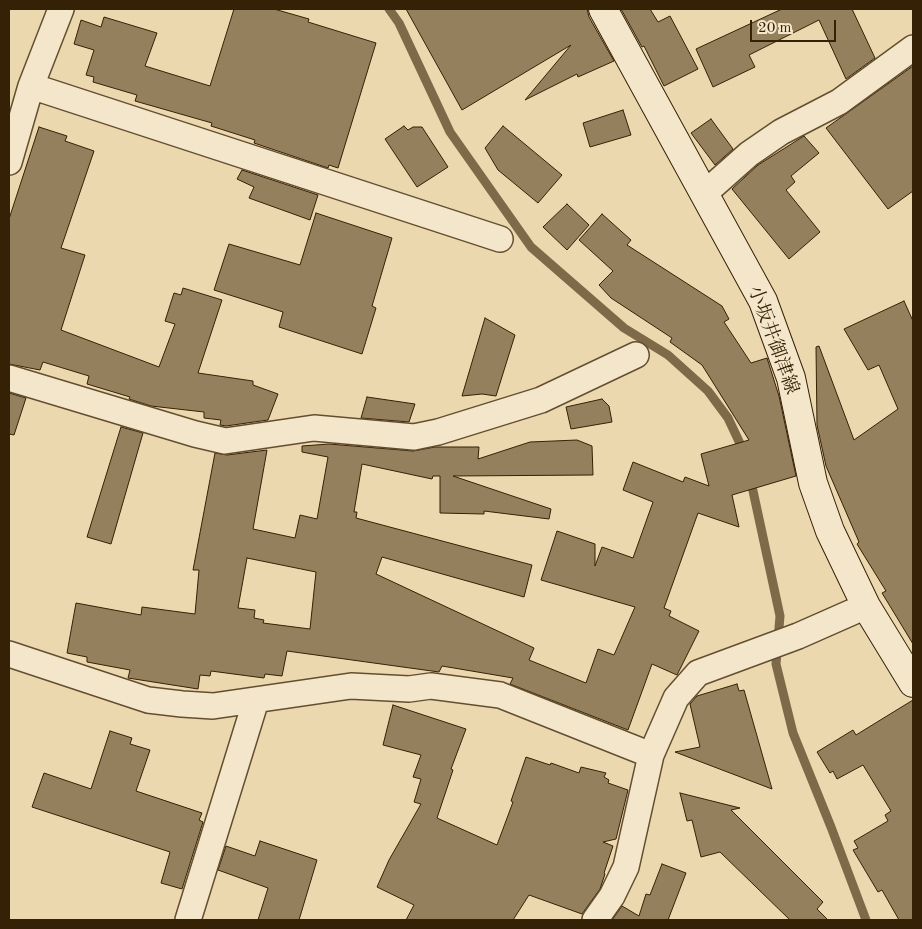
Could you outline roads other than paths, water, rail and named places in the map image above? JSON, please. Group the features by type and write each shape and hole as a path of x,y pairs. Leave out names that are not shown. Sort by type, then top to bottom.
{"main road":[{"name":"小坂井御津線","path":"603,9 623,50 705,193 763,301 791,378 815,491 830,531 866,606 913,682"}],"street":[{"path":"9,162 31,86 61,9"},
{"path":"705,193 749,154 781,132 839,102 913,48"},
{"path":"31,86 500,238"},
{"path":"9,378 195,434 225,441 314,428 414,437 438,432 541,400 636,355"},
{"path":"595,920 612,896 626,867 651,755 676,698 698,673 798,636 866,606"},
{"path":"9,654 148,700 213,706 351,686 410,688 431,686 500,695 651,755"},
{"path":"188,920 256,700"}],"waterway":[{"path":"389,9 399,23 450,132 531,247 624,328 668,355 708,391 728,418 744,452"},
{"path":"750,477 780,616 776,664 793,733 866,920"}]}
